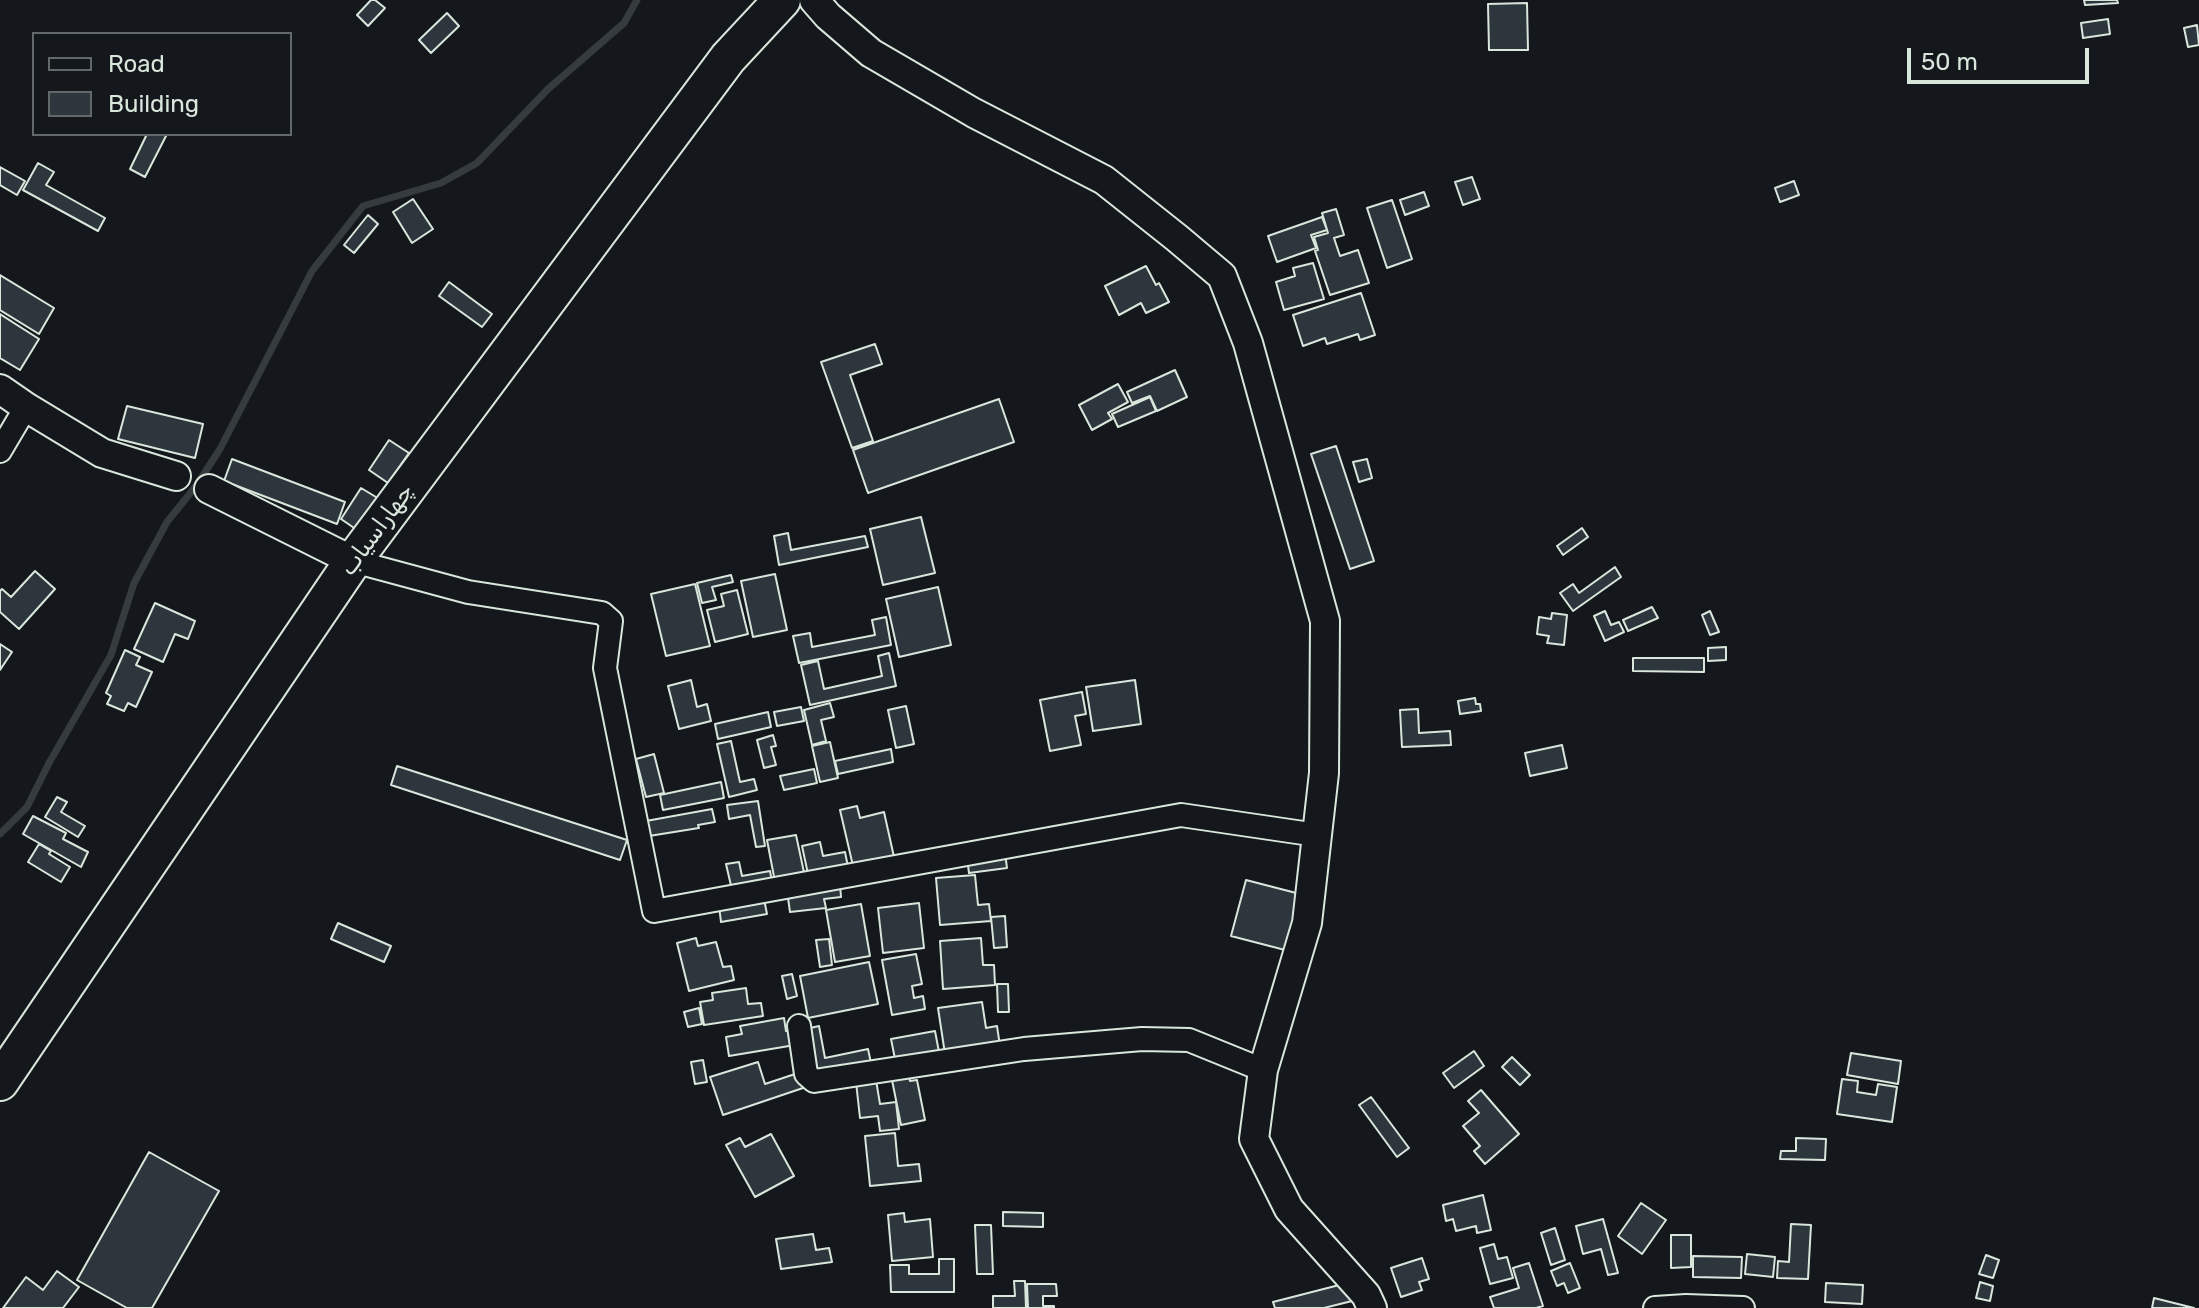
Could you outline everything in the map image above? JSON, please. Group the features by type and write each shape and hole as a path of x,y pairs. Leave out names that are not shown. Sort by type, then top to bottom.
{"highway":[{"name":"چهاراسیاب","path":"0,1082 353,561 728,58 782,0"}],"street":[{"path":"814,0 871,53 974,113 1104,180 1222,276 1248,343 1325,621 1324,773 1307,923 1263,1070 1254,1139 1289,1209 1366,1295 1372,1308"},
{"path":"0,389 102,453 209,489 353,561 468,592 602,613 611,621 605,668 654,911 1181,815 1317,835"},
{"path":"0,451 26,407"},
{"path":"799,1026 806,1074 814,1081 1024,1049 1142,1039 1189,1040 1263,1070"},
{"path":"1655,1308 1743,1308"}],"building":[{"path":"371,0 385,8 368,26 357,15"},
{"path":"2084,0 2117,0 2118,3 2085,5"},
{"path":"1527,3 1528,50 1489,50 1488,4"},
{"path":"447,13 459,26 431,53 419,40"},
{"path":"2108,19 2110,34 2083,38 2081,23"},
{"path":"2197,25 2199,45 2188,47 2184,28"},
{"path":"146,136 166,136 145,177 130,169"},
{"path":"38,163 54,172 46,185 105,218 98,231 23,190"},
{"path":"0,167 25,181 17,195 0,185"},
{"path":"1472,177 1480,199 1463,205 1455,182"},
{"path":"1794,181 1799,195 1780,202 1775,188"},
{"path":"1424,192 1429,206 1405,215 1400,200"},
{"path":"413,199 433,229 412,243 393,212"},
{"path":"1392,200 1412,259 1387,268 1367,208"},
{"path":"1336,209 1344,235 1334,238 1340,256 1358,250 1369,283 1330,295 1315,251 1318,250 1314,237 1328,233 1322,213"},
{"path":"368,215 378,224 354,253 344,245"},
{"path":"1322,217 1327,230 1311,235 1316,248 1277,262 1268,236"},
{"path":"1313,263 1324,299 1284,310 1276,282 1295,276 1293,268"},
{"path":"1146,266 1169,302 1146,313 1141,303 1119,315 1105,286"},
{"path":"0,275 54,308 39,334 0,310"},
{"path":"449,282 492,314 482,327 439,296"},
{"path":"1361,293 1375,335 1360,340 1358,334 1327,344 1325,338 1303,346 1293,315"},
{"path":"0,314 39,339 20,370 0,358"},
{"path":"875,344 882,364 850,375 873,441 852,448 821,362"},
{"path":"1175,370 1187,397 1157,411 1150,396 1132,403 1127,392"},
{"path":"1118,384 1128,402 1108,413 1112,419 1092,430 1079,405"},
{"path":"1150,397 1156,411 1118,427 1112,414"},
{"path":"999,399 1014,442 868,493 853,450"},
{"path":"127,406 203,424 195,458 118,439"},
{"path":"389,440 409,453 388,483 369,470"},
{"path":"1336,446 1374,561 1350,569 1311,454"},
{"path":"232,459 345,502 337,524 224,481"},
{"path":"1367,459 1372,478 1359,482 1353,462"},
{"path":"361,488 381,500 360,532 341,519"},
{"path":"921,517 935,573 883,585 870,529"},
{"path":"1582,528 1588,537 1563,555 1557,546"},
{"path":"788,533 791,550 865,536 868,547 779,565 774,536"},
{"path":"1615,567 1621,577 1573,611 1560,593 1573,584 1579,593"},
{"path":"35,571 55,589 19,629 0,612 0,591 2,589 11,597"},
{"path":"775,574 787,630 753,637 741,581"},
{"path":"731,575 733,582 712,587 716,600 702,603 697,583"},
{"path":"695,584 710,646 666,656 651,594"},
{"path":"938,587 951,645 899,657 886,599"},
{"path":"737,590 748,634 715,642 707,610 724,606 721,594"},
{"path":"155,603 195,621 188,639 175,634 163,662 134,649"},
{"path":"1652,607 1658,618 1628,631 1623,620"},
{"path":"1605,611 1611,625 1619,622 1624,632 1605,641 1594,616"},
{"path":"1710,611 1719,632 1710,635 1702,615"},
{"path":"1552,613 1567,615 1564,645 1547,643 1549,636 1537,634 1539,617 1551,619"},
{"path":"886,617 891,645 799,663 793,636 810,633 812,647 875,635 872,620"},
{"path":"0,644 12,652 0,670"},
{"path":"1726,647 1726,660 1708,661 1708,648"},
{"path":"125,650 140,657 136,665 152,672 136,707 128,703 124,711 107,704 111,696 106,693"},
{"path":"889,653 896,686 810,705 801,665 818,661 824,689 882,676 878,656"},
{"path":"1633,658 1704,658 1704,672 1633,671"},
{"path":"691,680 697,707 707,704 711,721 679,729 668,686"},
{"path":"1135,680 1141,724 1093,731 1086,687"},
{"path":"1082,692 1086,714 1075,716 1081,745 1050,751 1040,700"},
{"path":"1475,698 1481,711 1460,714 1458,701"},
{"path":"830,703 834,717 821,720 826,741 812,745 804,710"},
{"path":"906,706 914,744 896,748 888,710"},
{"path":"801,707 804,721 777,726 774,712"},
{"path":"1418,709 1419,733 1450,731 1451,745 1402,747 1400,710"},
{"path":"768,712 771,727 718,739 715,724"},
{"path":"773,735 776,746 771,747 776,765 764,768 757,740"},
{"path":"731,741 740,782 754,779 757,790 729,797 717,744"},
{"path":"830,742 838,778 820,782 812,746"},
{"path":"1562,745 1567,768 1530,776 1525,753"},
{"path":"891,749 893,762 838,774 835,761"},
{"path":"654,754 664,793 646,797 636,759"},
{"path":"397,766 627,840 620,860 391,785"},
{"path":"814,769 817,783 784,790 780,776"},
{"path":"721,782 724,798 663,810 660,795"},
{"path":"57,797 67,802 61,812 85,826 78,837 45,817"},
{"path":"758,801 765,846 756,847 750,815 729,819 727,805"},
{"path":"857,806 860,818 884,812 894,857 853,866 840,810"},
{"path":"712,809 715,822 698,825 699,828 649,836 646,821"},
{"path":"33,816 66,833 63,839 88,852 81,867 23,834"},
{"path":"796,835 805,877 775,882 767,840"},
{"path":"820,842 823,856 845,852 848,867 808,874 802,846"},
{"path":"39,844 70,867 61,882 28,862"},
{"path":"1005,853 1007,868 969,873 967,858"},
{"path":"739,862 742,876 770,871 772,882 732,890 726,864"},
{"path":"975,875 978,905 989,904 991,921 940,925 936,878"},
{"path":"1246,880 1300,894 1285,950 1231,936"},
{"path":"840,885 841,897 824,899 826,908 790,912 787,891"},
{"path":"764,899 767,914 721,922 719,906"},
{"path":"919,903 924,948 883,953 878,908"},
{"path":"861,904 870,956 835,962 826,910"},
{"path":"1005,916 1007,947 994,948 991,917"},
{"path":"338,923 391,946 384,962 331,939"},
{"path":"696,938 698,946 716,942 723,967 731,966 734,980 689,991 677,943"},
{"path":"981,938 983,965 994,965 995,985 943,989 940,941"},
{"path":"829,939 832,965 820,967 816,940"},
{"path":"916,954 922,984 912,986 914,998 923,996 925,1009 892,1015 882,960"},
{"path":"869,962 878,1004 808,1018 800,976"},
{"path":"792,974 797,996 787,999 782,976"},
{"path":"997,984 1008,984 1009,1012 998,1012"},
{"path":"746,988 748,1004 761,1003 763,1016 704,1025 700,1002 713,1000 712,993"},
{"path":"982,1002 986,1028 997,1026 1000,1046 945,1054 938,1008"},
{"path":"699,1008 702,1024 688,1027 684,1012"},
{"path":"784,1018 786,1031 798,1029 801,1044 729,1056 726,1037 742,1034 740,1026"},
{"path":"819,1026 825,1058 868,1049 871,1063 815,1073 806,1029"},
{"path":"935,1031 939,1052 895,1059 891,1039"},
{"path":"1474,1051 1484,1066 1454,1088 1443,1073"},
{"path":"1851,1053 1901,1061 1898,1084 1847,1075"},
{"path":"1512,1057 1530,1075 1520,1085 1502,1067"},
{"path":"703,1060 707,1082 695,1084 691,1062"},
{"path":"758,1062 765,1084 798,1073 803,1088 723,1115 710,1077"},
{"path":"908,1072 910,1081 917,1080 925,1120 901,1125 891,1075"},
{"path":"1842,1079 1858,1081 1857,1092 1876,1095 1878,1084 1897,1087 1892,1122 1837,1114"},
{"path":"876,1080 880,1104 896,1102 899,1129 880,1131 878,1116 860,1118 856,1082"},
{"path":"1481,1090 1519,1134 1485,1164 1474,1151 1480,1146 1463,1126 1479,1113 1468,1101"},
{"path":"1371,1097 1409,1148 1397,1157 1359,1105"},
{"path":"895,1133 898,1166 919,1164 921,1181 870,1186 865,1136"},
{"path":"771,1134 794,1176 755,1197 726,1145 740,1138 745,1147"},
{"path":"1796,1138 1826,1139 1825,1160 1780,1159 1781,1151 1796,1151"},
{"path":"149,1152 219,1191 152,1308 127,1308 77,1280"},
{"path":"1483,1195 1491,1230 1477,1233 1476,1226 1456,1231 1453,1219 1446,1221 1443,1205"},
{"path":"1641,1203 1666,1220 1642,1254 1618,1236"},
{"path":"1003,1212 1043,1213 1043,1227 1003,1226"},
{"path":"904,1213 905,1222 930,1219 933,1257 892,1261 888,1215"},
{"path":"1603,1219 1618,1273 1608,1275 1601,1249 1583,1254 1576,1226"},
{"path":"1791,1224 1811,1225 1808,1279 1777,1278 1778,1261 1789,1262"},
{"path":"975,1225 991,1225 993,1274 977,1274"},
{"path":"1555,1228 1565,1260 1551,1265 1541,1233"},
{"path":"813,1234 816,1250 829,1248 832,1262 781,1269 776,1239"},
{"path":"1671,1235 1691,1235 1691,1267 1671,1268"},
{"path":"1494,1244 1498,1259 1507,1257 1513,1278 1490,1284 1480,1248"},
{"path":"1747,1254 1775,1257 1773,1277 1745,1274"},
{"path":"1986,1255 1999,1260 1993,1278 1979,1274"},
{"path":"1693,1256 1742,1257 1741,1278 1693,1277"},
{"path":"1422,1258 1429,1279 1419,1282 1422,1290 1401,1297 1391,1268"},
{"path":"939,1259 954,1259 954,1292 891,1292 890,1265 909,1265 909,1274 939,1274"},
{"path":"1529,1263 1543,1306 1494,1308 1490,1297 1519,1288 1513,1268"},
{"path":"1570,1263 1580,1288 1568,1293 1564,1283 1557,1286 1551,1271"},
{"path":"57,1271 79,1287 63,1308 3,1308 26,1277 43,1290"},
{"path":"1014,1281 1025,1281 1026,1308 993,1308 993,1296 1015,1296"},
{"path":"1980,1282 1993,1286 1990,1301 1976,1298"},
{"path":"1347,1283 1352,1301 1324,1308 1275,1308 1273,1302"},
{"path":"1826,1283 1863,1285 1862,1304 1825,1302"},
{"path":"1027,1284 1056,1284 1057,1296 1043,1296 1043,1306 1054,1308 1028,1308"},
{"path":"2154,1298 2194,1308 2152,1308"}],"waterway":[{"path":"0,834 27,807 111,655 134,583 167,522 220,449 312,271 363,206 441,183 477,163 548,89 624,23 637,0"}]}
